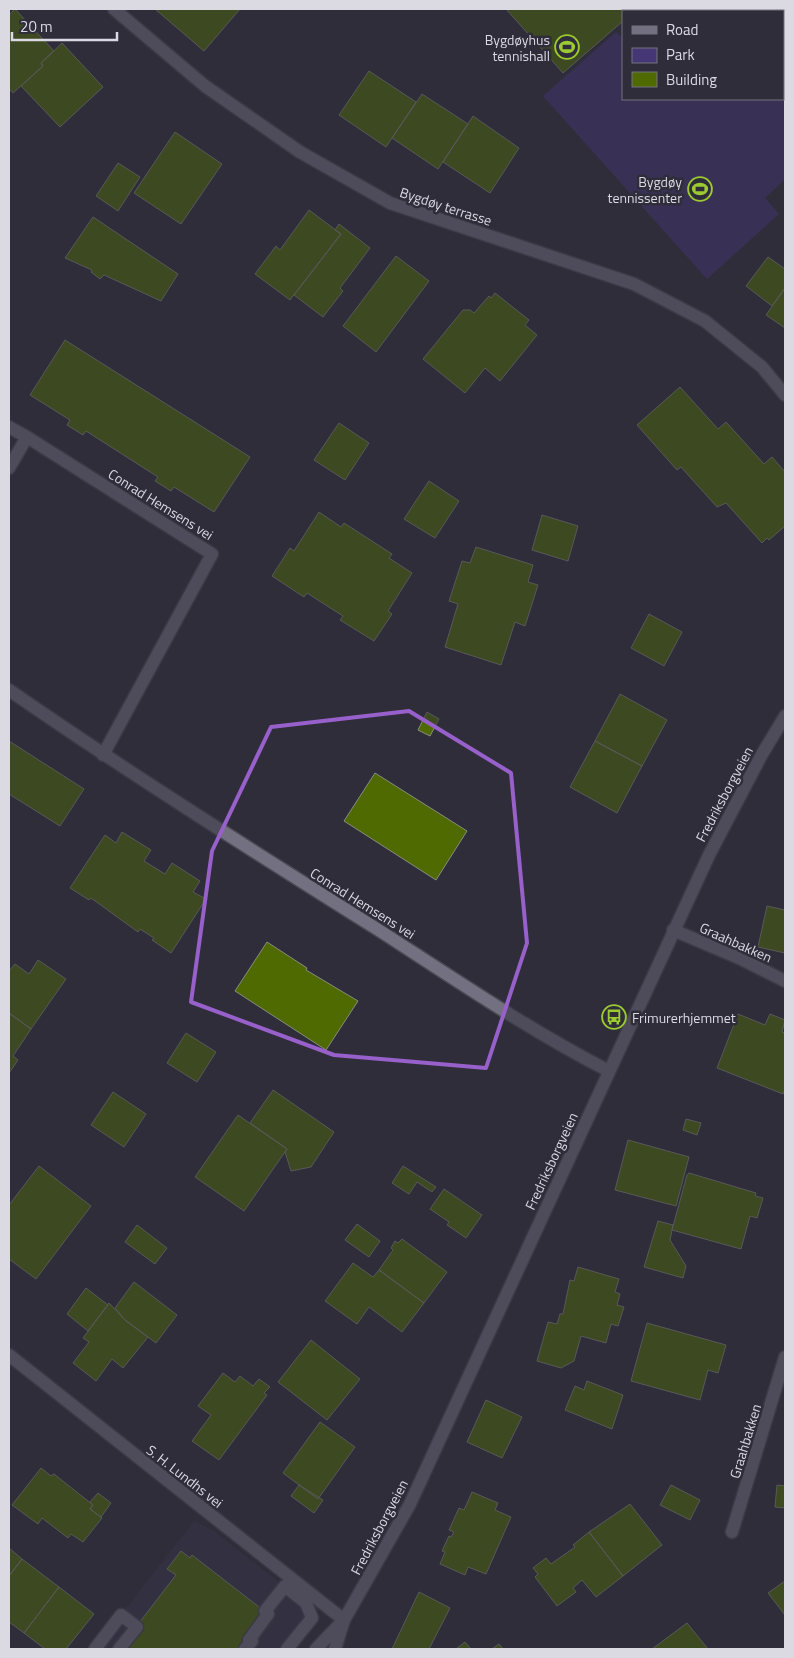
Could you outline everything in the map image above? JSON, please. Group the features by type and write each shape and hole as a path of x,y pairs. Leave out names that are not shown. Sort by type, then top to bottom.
{"street":[{"name":"Bygdøy terrasse","path":"114,9 205,86 300,152 390,203 634,284 705,321 762,367 785,395"},
{"name":"Conrad Hemsens vei","path":"9,427 212,554 103,755"},
{"path":"9,468 27,437"},
{"name":"Conrad Hemsens vei","path":"9,690 103,755 551,1040 609,1071"},
{"name":"Fredriksborgveien","path":"335,1649 344,1620 410,1504 673,930 730,814 785,716"},
{"name":"Graahbakken","path":"673,930 740,958 785,982"},
{"name":"S. H. Lundhs vei","path":"9,1355 344,1620"},
{"name":"Graahbakken","path":"732,1532 785,1357"},
{"path":"245,1649 252,1641 249,1640 268,1614 265,1611 285,1586 306,1603 312,1618 287,1649"},
{"path":"95,1649 121,1615 136,1627 119,1649"},
{"name":"Fredriksborgveien","path":"316,1649 344,1620"}],"highlighted area":[{"path":"409,711 511,773 527,943 486,1068 334,1055 191,1002 212,851 271,727"}],"shaded area":[{"path":"194,1521 212,1530 306,1603 312,1618 287,1649 95,1649"}],"green space":[{"name":"Bygdøy tennissenter","path":"616,32 622,38 622,100 784,100 784,84 785,179 765,198 779,214 707,279 543,96"}],"building":[{"path":"15,9 54,51 41,63 43,66 13,93 9,88 9,15"},
{"path":"155,9 240,9 204,51"},
{"name":"Bygdøyhus tennishall","path":"506,9 637,9 622,10 622,22 563,73"},
{"path":"775,9 785,9 785,20 784,10"},
{"path":"785,41 785,59 784,58"},
{"path":"62,43 103,87 60,127 21,86 43,66 41,63"},
{"path":"369,71 416,102 386,147 339,115"},
{"path":"422,94 468,124 438,169 392,138"},
{"path":"473,116 519,148 490,193 443,162"},
{"path":"175,132 222,164 181,224 134,193"},
{"path":"118,163 140,177 118,211 96,196"},
{"path":"309,210 341,234 290,300 255,274 276,246 280,250"},
{"path":"93,217 178,274 161,301 104,275 100,279 91,272 92,270 65,258"},
{"path":"339,224 370,248 340,288 343,291 323,317 294,295 341,234 335,230"},
{"path":"396,256 429,281 376,352 343,326"},
{"path":"768,257 785,269 785,288 772,306 746,286"},
{"path":"785,288 785,328 766,315"},
{"path":"495,293 529,320 525,325 537,335 500,381 485,368 465,393 423,359 463,310 470,310 474,313 489,296 491,298"},
{"path":"65,340 250,457 214,512 174,487 171,491 155,481 158,477 86,431 83,435 67,425 70,420 30,395"},
{"path":"680,387 718,429 726,422 764,464 772,457 785,472 785,526 769,540 767,538 762,543 726,503 717,507 681,467 677,470 637,425"},
{"path":"339,423 369,443 345,480 314,460"},
{"path":"429,481 459,501 435,538 404,519"},
{"path":"319,512 341,527 344,523 392,554 389,558 412,573 388,611 392,614 374,641 340,620 343,616 307,593 304,597 272,576 290,548 294,551"},
{"path":"542,515 578,526 568,561 532,550"},
{"path":"476,547 533,565 528,582 538,585 525,626 515,622 501,665 445,647 458,604 449,601 462,561 470,563"},
{"path":"649,614 682,632 664,666 631,648"},
{"path":"620,694 667,720 642,766 595,741"},
{"path":"427,712 439,719 430,736 418,730"},
{"path":"9,741 84,789 60,826 9,794"},
{"path":"595,741 642,766 617,813 570,787"},
{"path":"375,773 467,831 436,880 344,821"},
{"path":"122,832 151,850 144,861 165,874 172,863 200,881 193,892 206,899 171,953 152,940 154,938 140,929 138,932 91,898 89,900 70,888 105,835 116,843"},
{"path":"767,906 785,910 785,953 758,947"},
{"path":"267,942 307,968 306,970 358,1001 326,1050 235,991"},
{"path":"38,960 66,979 31,1029 9,1013 9,971 15,964 29,974"},
{"path":"9,1013 31,1029 13,1056 18,1060 9,1073"},
{"path":"738,1014 765,1025 770,1014 785,1020 782,1032 785,1033 785,1089 783,1094 717,1068"},
{"path":"186,1033 216,1052 197,1082 167,1063"},
{"path":"273,1090 334,1132 311,1167 291,1171 285,1152 287,1149 250,1123"},
{"path":"113,1092 146,1114 124,1147 91,1125"},
{"path":"238,1115 287,1149 244,1211 195,1177"},
{"path":"686,1119 701,1123 697,1135 683,1130"},
{"path":"628,1140 689,1157 676,1206 615,1190"},
{"path":"39,1166 91,1206 36,1279 9,1259 9,1205"},
{"path":"403,1166 436,1187 432,1192 417,1182 409,1194 392,1183"},
{"path":"689,1173 756,1193 755,1196 763,1198 757,1218 750,1216 741,1249 672,1230"},
{"path":"444,1189 482,1215 466,1238 447,1225 449,1222 430,1209"},
{"path":"658,1221 673,1225 670,1240 686,1266 683,1278 644,1267"},
{"path":"357,1224 380,1241 369,1257 345,1240"},
{"path":"137,1225 167,1248 155,1264 125,1242"},
{"path":"402,1239 447,1272 424,1303 379,1270 393,1250 391,1248 395,1241 398,1243"},
{"path":"353,1263 373,1277 379,1270 424,1303 402,1332 369,1307 357,1324 325,1301"},
{"path":"578,1267 619,1279 615,1292 620,1294 617,1305 624,1307 618,1326 611,1324 606,1343 581,1336 574,1361 561,1368 537,1361 548,1322 557,1324 560,1314 563,1314 570,1280 574,1281"},
{"path":"134,1282 177,1315 156,1343 125,1320 115,1308"},
{"path":"86,1288 108,1305 88,1331 67,1314"},
{"path":"109,1303 125,1320 148,1337 123,1368 112,1359 96,1381 73,1363 89,1342 83,1338"},
{"path":"647,1323 726,1345 718,1373 708,1370 700,1400 631,1381"},
{"path":"311,1340 360,1379 327,1420 278,1382"},
{"path":"223,1373 235,1382 240,1376 253,1386 259,1379 270,1387 264,1393 267,1395 219,1460 192,1441 211,1415 198,1406"},
{"path":"587,1381 623,1395 612,1429 565,1410 575,1386 584,1390"},
{"path":"486,1400 522,1417 502,1458 467,1442"},
{"path":"320,1422 355,1447 318,1499 283,1473"},
{"path":"41,1468 51,1476 54,1474 93,1505 90,1509 102,1518 83,1542 71,1534 68,1538 42,1518 38,1524 12,1505"},
{"path":"299,1485 323,1500 314,1513 291,1496"},
{"path":"671,1485 700,1500 690,1520 660,1505"},
{"path":"777,1485 785,1486 785,1508 775,1507"},
{"path":"472,1492 498,1503 495,1510 511,1517 486,1574 468,1567 465,1575 440,1564 445,1552 442,1551 449,1536 451,1537 454,1532 449,1530 459,1508 464,1510"},
{"path":"98,1493 111,1503 101,1517 90,1509 93,1505 90,1502"},
{"path":"630,1504 662,1545 623,1576 589,1532"},
{"path":"589,1532 623,1576 596,1597 582,1580 573,1588 576,1592 557,1606 535,1577 538,1574 533,1568 546,1558 551,1564 575,1547 573,1545"},
{"path":"9,1548 22,1559 9,1576"},
{"path":"181,1551 190,1558 192,1555 268,1614 245,1649 119,1649 176,1575 167,1569"},
{"path":"22,1559 59,1587 24,1633 9,1622 9,1576"},
{"path":"785,1581 785,1615 768,1593"},
{"path":"59,1587 94,1614 66,1649 45,1649 24,1633"},
{"path":"419,1592 450,1608 429,1649 392,1649"},
{"path":"687,1623 708,1649 652,1649"},
{"path":"465,1642 471,1649 456,1649"},
{"path":"499,1644 503,1649 492,1649"}],"place":[{"name":"Bygdøyhus tennishall","path":"567,47"},
{"name":"Bygdøy tennissenter","path":"700,189"},
{"name":"Frimurerhjemmet","path":"614,1017"}]}
